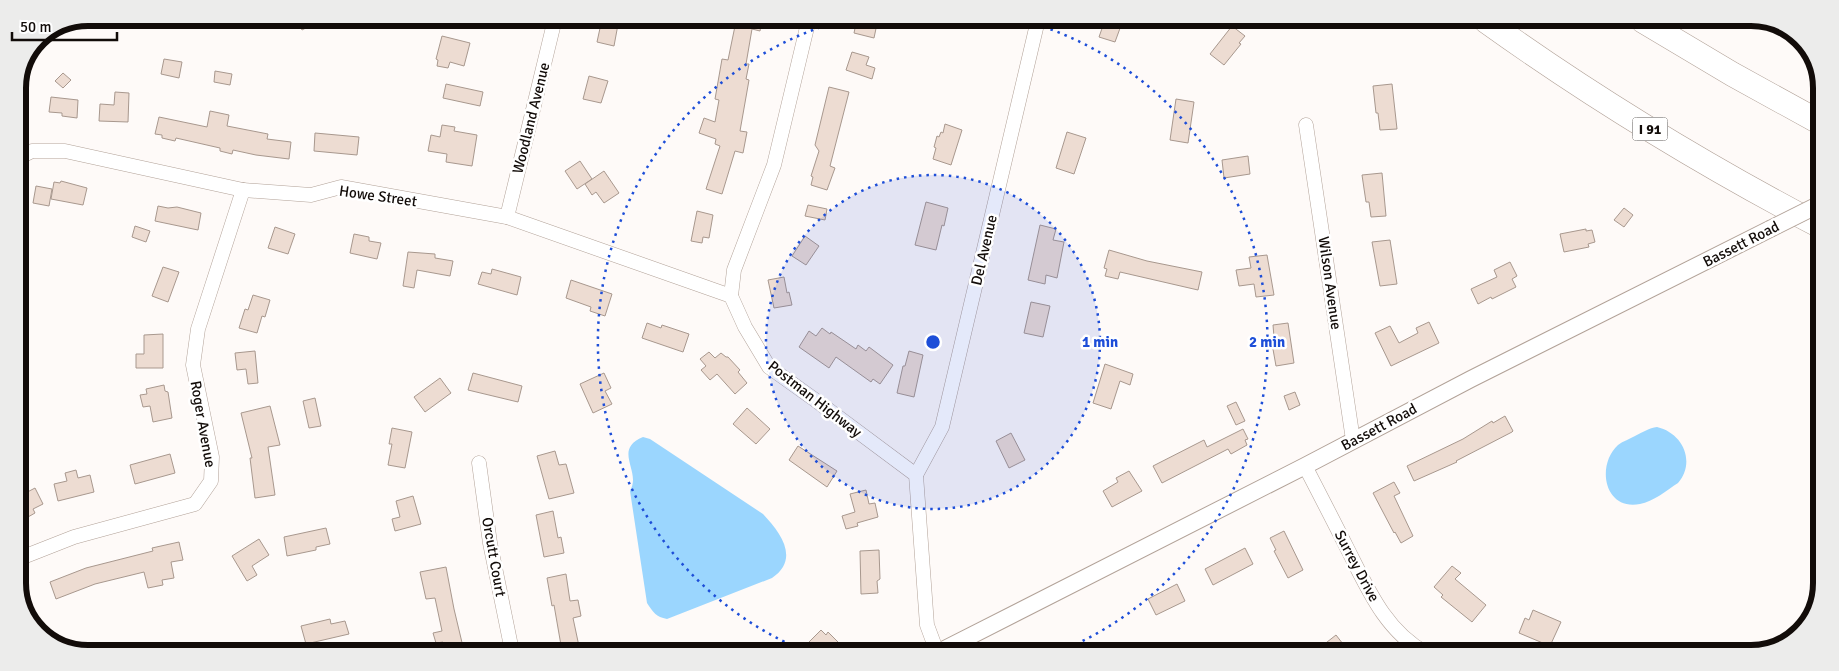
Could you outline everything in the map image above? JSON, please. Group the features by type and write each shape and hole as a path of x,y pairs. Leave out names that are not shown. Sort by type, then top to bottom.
{"highway":[{"name":"I 91","path":"1493,26 1608,103 1739,182 1813,222"},
{"path":"1651,26 1732,74 1813,118"}],"street":[{"name":"Woodland Avenue","path":"507,217 554,26"},
{"path":"730,296 734,270 774,165 807,26"},
{"name":"Del Avenue","path":"916,475 942,428 1037,26"},
{"name":"Wilson Avenue","path":"1306,125 1353,440"},
{"name":"Howe Street","path":"26,155 32,152 65,152 243,190 311,195 341,187 507,217 730,296"},
{"name":"Roger Avenue","path":"26,556 74,536 195,504 211,481 212,457 193,365 198,329 243,190"},
{"name":"Bassett Road","path":"952,645 1305,466 1533,347 1813,208"},
{"name":"Postman Highway","path":"730,296 745,327 769,367 916,475"},
{"name":"Orcutt Court","path":"479,463 490,543 511,645"},
{"name":"Surrey Drive","path":"1305,466 1375,602 1398,632 1414,645"},
{"path":"916,475 927,625 935,645"}],"water":[{"path":"1657,427 1674,435 1684,449 1686,466 1683,475 1678,483 1650,501 1640,504 1628,504 1618,501 1611,494 1607,485 1607,464 1611,454 1622,442 1646,430"},
{"path":"643,437 650,439 763,514 776,529 785,546 785,563 780,571 772,578 667,619 655,614 647,603 630,491 633,476 628,455 634,442"}],"building":[{"path":"300,26 310,26 302,30"},
{"path":"600,26 618,26 614,46 597,42"},
{"path":"735,26 761,26 760,31 752,29 746,64 749,64 746,79 749,80 740,131 747,132 743,153 735,151 722,194 706,189 720,146 715,144 716,139 699,133 704,118 715,122 719,100 715,99 722,59 728,60"},
{"path":"856,26 877,26 874,38 854,33"},
{"path":"1103,26 1121,26 1115,42 1099,37"},
{"path":"1232,26 1245,36 1224,65 1210,54"},
{"path":"442,36 470,43 464,66 450,62 448,68 437,66 438,60 436,59"},
{"path":"852,52 869,57 866,65 875,68 872,79 846,70"},
{"path":"164,59 182,62 179,78 161,74"},
{"path":"215,71 232,74 230,85 214,82"},
{"path":"63,73 71,80 63,88 55,81"},
{"path":"589,76 608,81 601,103 583,99"},
{"path":"446,84 483,92 480,106 443,98"},
{"path":"1392,84 1397,129 1380,130 1373,86"},
{"path":"829,87 849,92 830,166 835,168 827,190 811,185 813,177 811,176 819,151 815,145"},
{"path":"115,92 129,93 128,122 99,121 100,104 114,105"},
{"path":"51,97 78,100 77,118 62,116 62,113 49,112"},
{"path":"1176,99 1194,102 1188,143 1170,140"},
{"path":"210,111 229,115 227,126 268,134 267,139 291,142 289,159 233,150 232,154 220,151 220,148 176,138 175,141 155,134 159,117 207,127"},
{"path":"945,124 962,130 951,165 933,159 937,136 939,137 941,132 943,133"},
{"path":"442,125 455,127 454,131 477,135 472,166 446,162 447,154 428,151 431,135 440,137"},
{"path":"1067,132 1086,138 1074,174 1056,168"},
{"path":"315,133 359,137 357,155 314,151"},
{"path":"1248,156 1250,174 1224,178 1222,160"},
{"path":"580,161 592,179 577,189 565,171"},
{"path":"604,171 619,193 604,203 596,192 592,195 585,184"},
{"path":"1382,173 1386,216 1371,217 1369,202 1366,202 1362,175"},
{"path":"61,181 87,188 83,205 51,199 54,182 60,183"},
{"path":"36,186 52,189 49,206 33,203"},
{"path":"926,202 948,208 936,250 915,245"},
{"path":"808,205 827,209 825,220 805,216"},
{"path":"158,206 177,207 201,213 198,230 155,221"},
{"path":"1624,208 1633,215 1624,227 1614,220"},
{"path":"697,211 713,215 709,238 703,237 702,243 691,241"},
{"path":"1040,225 1056,229 1053,240 1064,242 1057,278 1046,275 1045,284 1028,280"},
{"path":"135,226 150,231 146,242 132,237"},
{"path":"275,227 295,234 288,254 268,248"},
{"path":"1586,229 1586,231 1592,230 1595,242 1588,244 1589,247 1564,252 1560,234"},
{"path":"354,234 369,237 369,241 381,243 377,259 350,253"},
{"path":"805,236 819,246 806,265 792,256"},
{"path":"1390,240 1397,284 1380,286 1372,242"},
{"path":"1109,250 1147,261 1202,272 1198,290 1120,272 1118,279 1105,276 1107,269 1104,268"},
{"path":"408,252 435,254 435,258 453,261 450,276 417,270 414,288 403,286"},
{"path":"1267,255 1274,295 1256,297 1254,284 1239,286 1236,270 1251,268 1249,257"},
{"path":"1510,262 1517,276 1512,279 1516,287 1478,304 1471,289 1497,277 1494,270"},
{"path":"163,267 179,272 168,302 152,296"},
{"path":"492,269 521,277 517,295 478,284 482,272 491,274"},
{"path":"784,277 787,293 789,292 792,305 774,308 768,280"},
{"path":"571,280 612,294 605,316 590,311 591,307 566,298"},
{"path":"253,295 270,300 265,317 262,316 257,333 239,328 245,309 248,310"},
{"path":"1031,302 1050,306 1043,337 1024,333"},
{"path":"1429,322 1439,343 1391,366 1375,333 1390,326 1399,343 1418,333 1416,328"},
{"path":"647,323 661,328 662,325 689,334 683,352 642,338"},
{"path":"1288,323 1294,363 1276,366 1271,338 1274,337 1273,325"},
{"path":"822,328 856,349 858,345 866,351 869,347 893,365 880,384 873,379 871,382 836,357 829,368 799,347 809,331 816,336"},
{"path":"163,334 163,368 136,368 136,354 144,354 144,335"},
{"path":"255,351 258,383 248,384 246,369 237,370 235,353"},
{"path":"909,351 923,355 914,397 897,393 903,366 905,366"},
{"path":"709,352 715,358 721,353 728,357 740,370 738,372 747,383 735,394 717,374 710,380 701,370 706,366 700,359"},
{"path":"1105,364 1133,374 1130,385 1120,381 1111,409 1093,403"},
{"path":"473,373 522,386 518,402 468,390"},
{"path":"604,373 611,388 605,391 612,404 593,413 580,384"},
{"path":"440,378 451,393 425,412 414,397"},
{"path":"164,385 165,391 168,392 172,418 153,422 150,406 143,407 140,395 147,394 146,389"},
{"path":"1295,392 1300,405 1289,410 1284,396"},
{"path":"315,398 321,426 309,428 303,401"},
{"path":"1236,402 1245,421 1236,425 1227,406"},
{"path":"270,406 280,445 268,447 275,495 255,498 250,458 252,458 241,413"},
{"path":"747,408 770,429 756,444 733,424"},
{"path":"1505,416 1512,432 1457,462 1414,481 1407,466"},
{"path":"392,428 412,432 405,468 388,465 392,444 389,444"},
{"path":"1243,429 1248,439 1245,440 1247,445 1231,454 1228,449 1162,483 1153,466 1204,440 1207,447"},
{"path":"1011,433 1025,460 1009,468 996,441"},
{"path":"798,446 837,471 827,487 789,460"},
{"path":"555,451 559,465 566,464 574,493 549,499 537,456"},
{"path":"170,454 175,473 135,484 130,465"},
{"path":"76,470 78,478 90,475 94,492 58,501 54,484 67,481 65,473"},
{"path":"1129,471 1142,491 1112,507 1103,491 1118,482 1116,478"},
{"path":"1394,482 1400,493 1394,496 1413,536 1401,543 1373,493"},
{"path":"35,488 43,504 33,509 35,513 26,518 26,493"},
{"path":"866,490 869,504 875,503 878,517 857,523 858,526 846,529 842,516 855,512 850,494"},
{"path":"413,496 421,524 395,531 392,519 400,517 396,501"},
{"path":"553,511 558,538 561,537 564,553 544,557 536,515"},
{"path":"326,528 330,544 316,547 316,550 287,556 284,537"},
{"path":"1284,531 1303,570 1288,578 1274,551 1276,550 1270,538"},
{"path":"259,539 269,555 252,566 257,575 247,581 232,556"},
{"path":"179,542 183,560 171,562 174,578 162,580 163,585 148,588 144,572 95,584 56,599 50,582 86,568 153,551 152,548"},
{"path":"1245,548 1253,564 1213,585 1205,569"},
{"path":"879,550 880,579 877,581 878,593 861,594 860,551"},
{"path":"1452,566 1461,573 1455,579 1486,605 1472,622 1441,597 1443,595 1434,587"},
{"path":"446,567 463,645 444,645 443,642 436,643 433,633 442,631 435,598 426,599 420,572"},
{"path":"566,574 570,601 578,600 581,616 573,618 579,645 561,645 547,578"},
{"path":"1177,584 1185,601 1156,615 1148,599"},
{"path":"1533,610 1561,622 1550,645 1519,633 1525,618 1529,620"},
{"path":"330,619 331,624 345,621 349,634 306,644 301,626"},
{"path":"821,630 826,635 828,632 838,642 835,645 806,645"},
{"path":"1336,635 1344,645 1323,645"}]}
